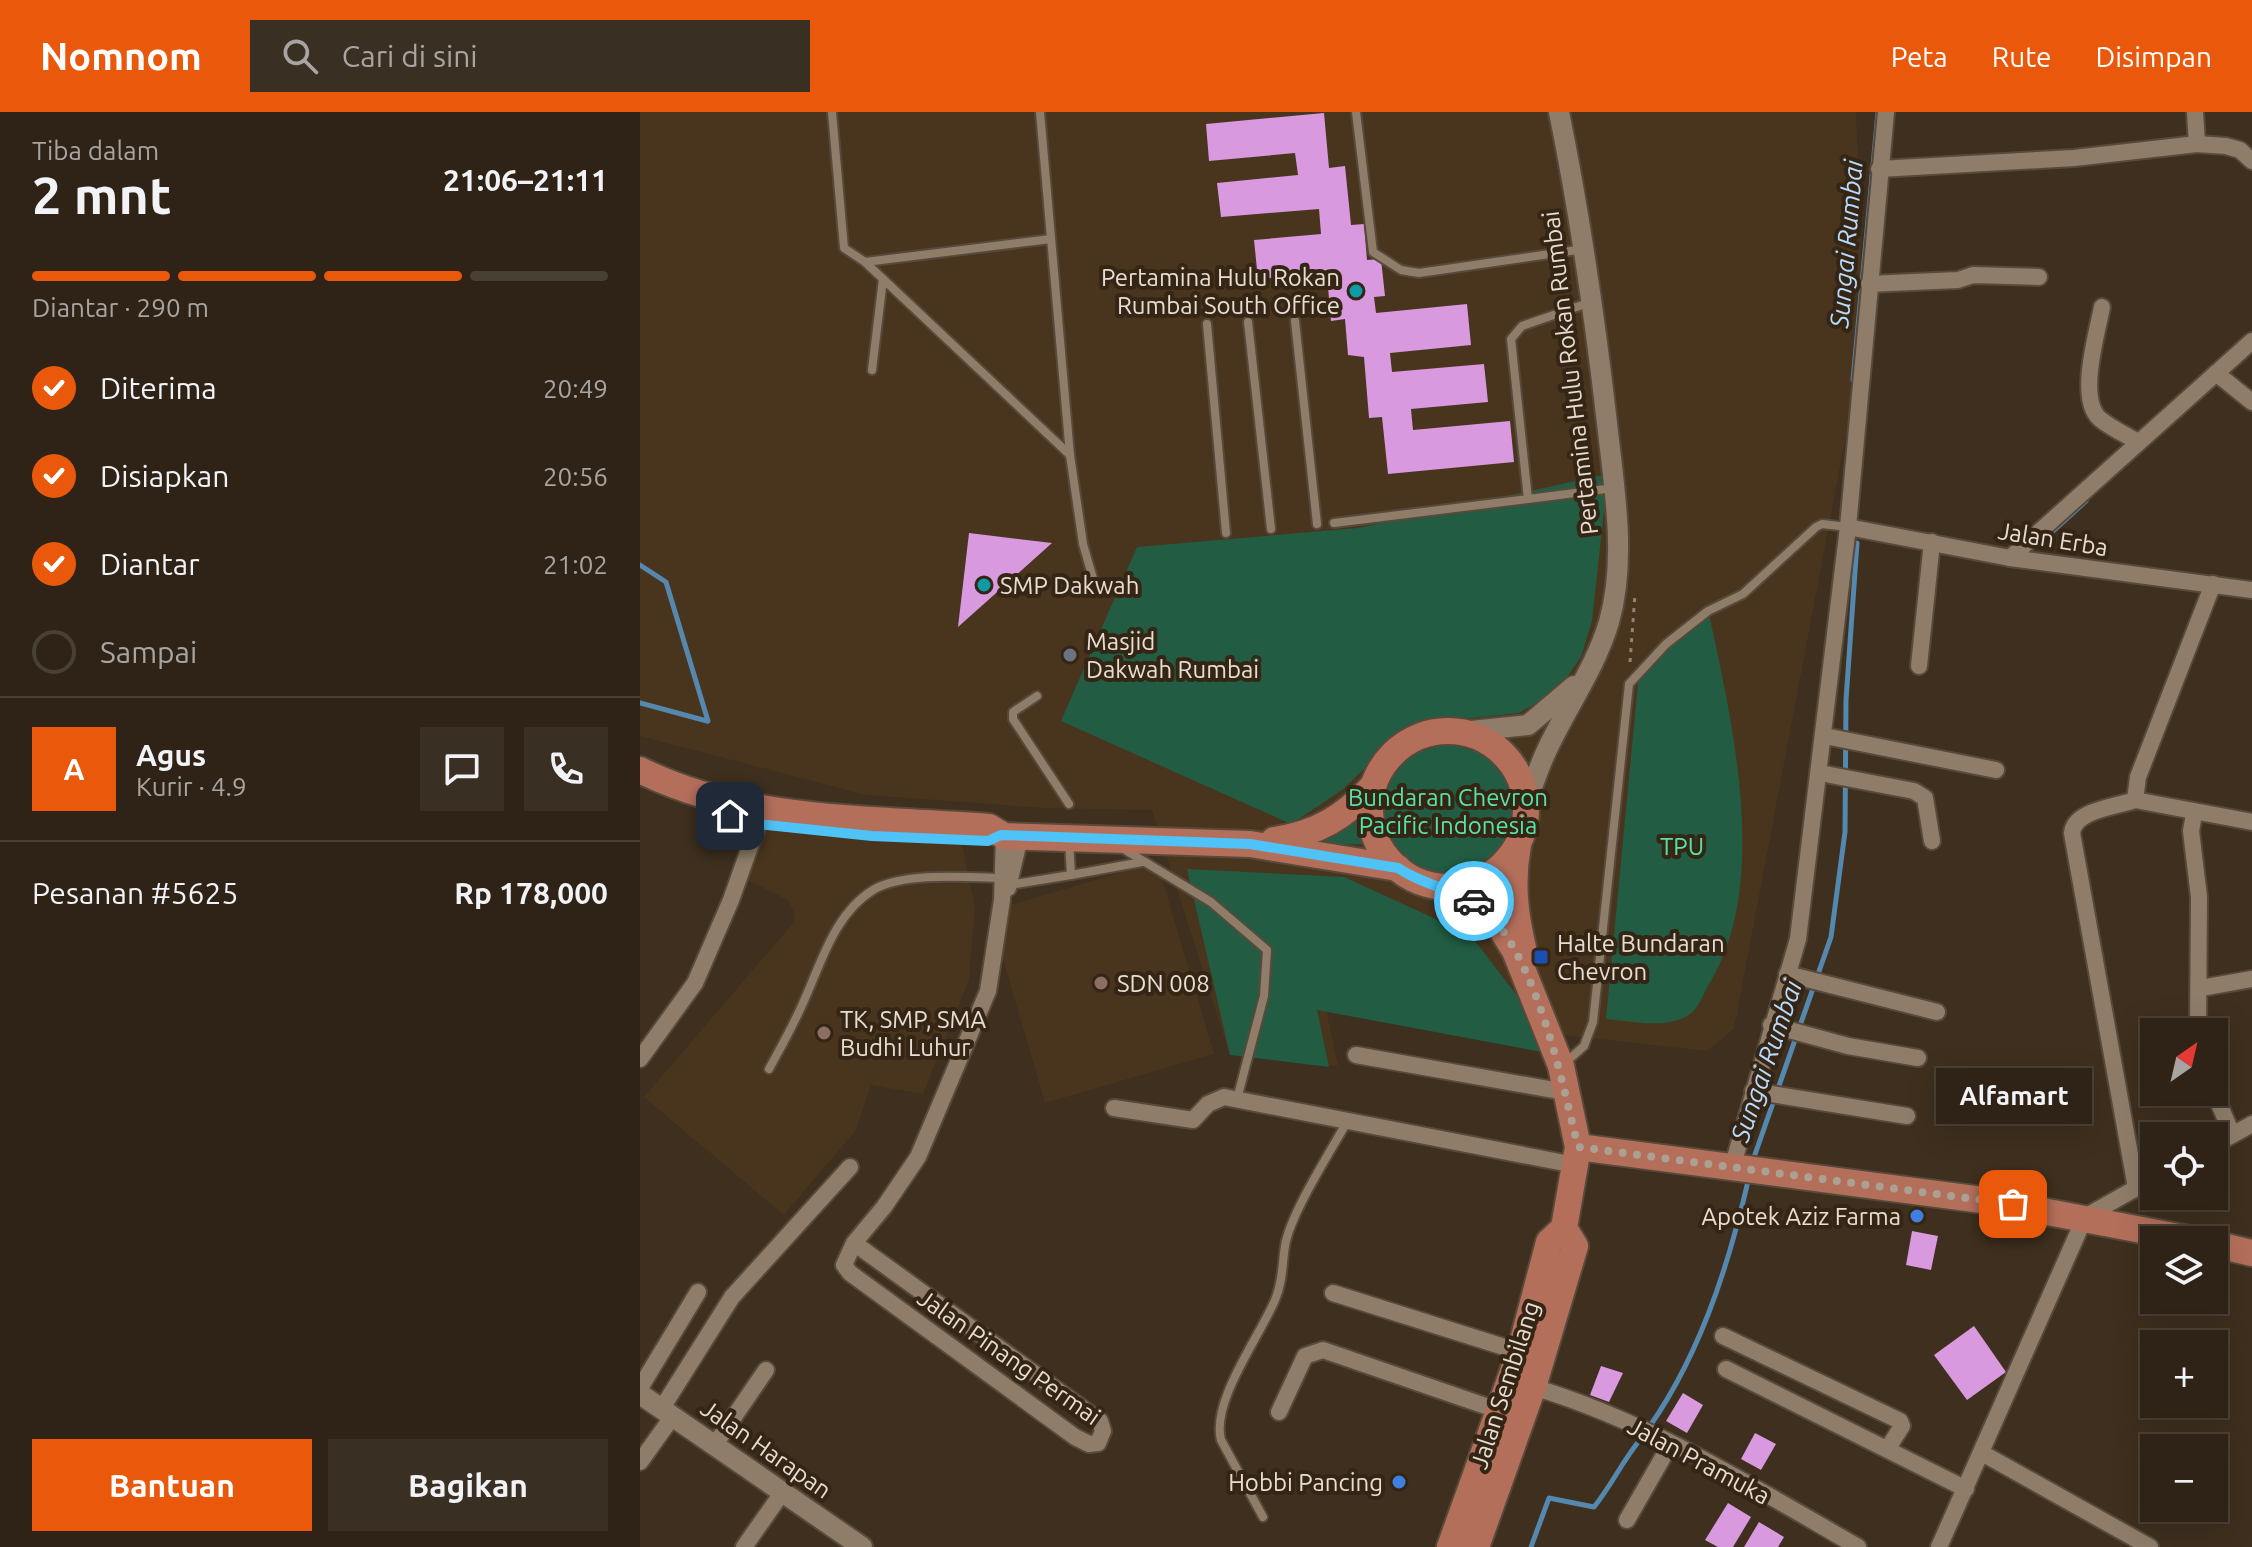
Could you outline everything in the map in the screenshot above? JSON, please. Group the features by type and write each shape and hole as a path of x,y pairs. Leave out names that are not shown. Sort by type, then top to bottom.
{"main road":[{"path":"1250,844 1293,838 1328,825 1352,810 1373,786 1381,768 1408,742 1441,731 1461,732 1488,743 1511,762 1521,781 1526,803 1525,827 1518,845 1506,862 1488,876 1467,885 1443,887 1420,881 1398,868 1382,850 1373,828 1373,786"},
{"path":"640,770 702,794 765,809 989,827 1008,836"},
{"path":"640,786 758,824 960,840 988,841 1008,836 1250,844 1398,868"},
{"name":"Jalan Sembilang","path":"1518,845 1513,875 1514,906 1536,1002"},
{"name":"Jalan Sembilang","path":"1443,887 1477,902 1497,922 1515,951 1561,1066 1576,1156 1563,1239 1533,1387 1476,1547"},
{"path":"1576,1156 1768,1171 1990,1201 2140,1229"},
{"name":"Jalan Sembilang","path":"1450,1547 1563,1239"},
{"path":"2228,1247 2252,1253"}],"street":[{"name":"Pertamina Hulu Rokan Rumbai","path":"1526,803 1546,752 1589,672 1609,622 1618,577 1614,488 1585,249 1559,112"},
{"path":"1732,1168 1768,1093 1771,1025 1798,939 1837,776 1848,527 1886,112"},
{"path":"2195,112 2197,144"},
{"path":"1879,169 2074,158 2197,144 2240,150 2252,161"},
{"path":"1869,284 1958,280 1973,275 2039,277"},
{"path":"2102,307 2089,381 2090,404 2098,417 2138,442"},
{"path":"2010,558 2252,341"},
{"path":"2216,373 2252,402"},
{"name":"Jalan Erba","path":"1848,527 2010,558 2252,590"},
{"path":"1919,666 1932,542"},
{"path":"2135,800 2135,783 2213,584"},
{"name":"Pertamina Hulu Rokan Rumbai","path":"1461,732 1528,725 1589,672"},
{"path":"1839,739 1996,770"},
{"path":"1837,776 1914,791 1925,798 1932,841"},
{"path":"2136,1188 2072,824 2081,816 2135,800 2194,814 2252,822"},
{"path":"2194,814 2191,831 2199,897 2199,1018"},
{"path":"640,1059 695,983 731,900 758,824"},
{"path":"854,1243 884,1207 918,1157 988,991 1004,888 1008,836"},
{"path":"1787,974 1937,1012"},
{"path":"2201,988 2252,979"},
{"path":"1771,1025 1848,1046 1918,1058"},
{"path":"1356,1055 1565,1092"},
{"path":"1768,1093 1907,1116"},
{"path":"1114,1108 1193,1120 1214,1100 1237,1099 1576,1156"},
{"path":"2220,1106 2232,1134"},
{"path":"2228,1136 2252,1124"},
{"path":"640,1462 732,1297 850,1167"},
{"path":"1939,1547 2085,1217 2140,1186"},
{"name":"Jalan Pinang Permai","path":"854,1243 1100,1421 1103,1431 1098,1443 1089,1444 1075,1437 850,1273 844,1260 854,1243"},
{"path":"640,1391 698,1292"},
{"path":"1333,1293 1520,1352"},
{"path":"1723,1336 1900,1421 1902,1426 1888,1448"},
{"path":"976,1366 992,1343"},
{"path":"1279,1412 1305,1356 1323,1350 1500,1411"},
{"path":"1726,1369 1966,1489"},
{"path":"714,1446 766,1370"},
{"name":"Jalan Pramuka","path":"1533,1387 1575,1400 1646,1431 1858,1547"},
{"name":"Jalan Harapan","path":"640,1391 714,1446 862,1547"},
{"path":"1627,1520 1670,1445"},
{"path":"1982,1453 2150,1547"},
{"path":"744,1547 782,1493"}],"lane":[{"path":"832,112 844,248 865,262 1070,455"},
{"path":"1040,112 1070,455 1083,544 1094,582"},
{"path":"1356,112 1373,252 1401,270 1419,273 1585,249"},
{"path":"865,262 1051,239"},
{"path":"872,370 883,279"},
{"path":"1528,499 1511,339 1522,326 1591,302"},
{"path":"1295,321 1317,524"},
{"path":"1248,322 1271,529"},
{"path":"1207,324 1226,533"},
{"path":"1334,523 1614,488"},
{"path":"1561,1066 1584,1046 1593,1022 1629,684 1666,644 1708,611 1743,594 1816,527 1822,524 1848,527"},
{"path":"1037,696 1013,712 1013,719 1069,804"},
{"path":"1069,839 1071,875"},
{"path":"1110,840 1211,902 1267,950 1264,996 1237,1099"},
{"path":"769,1069 803,1005 827,945 850,911 875,889 930,876 1004,888 1142,862"},
{"path":"1263,1517 1221,1440 1218,1427 1237,1373 1274,1303 1283,1275 1284,1248 1298,1214 1348,1119"}],"shaded area":[{"path":"640,112 1856,112 1864,339 1734,1029 1707,1051 1326,1009 1338,1066 1229,1053 1152,810 1045,808 866,795 640,736"},
{"name":"TK, SMP, SMA Budhi Luhur","path":"768,815 867,840 962,844 975,908 969,980 923,1094 871,1085 856,1130 784,1215 644,1097 793,923 795,915 788,900 744,878"},
{"name":"SDN 008","path":"1157,862 1214,1054 1045,1103 989,911"}],"green space":[{"path":"1608,474 1592,621 1581,657 1557,691 1519,713 1410,725 1342,790 1291,824 1061,721 1137,547 1358,528"},
{"name":"TPU","path":"1709,614 1727,703 1741,802 1742,851 1738,899 1728,944 1701,1000 1690,1014 1660,1023 1606,1019 1639,673"},
{"name":"Bundaran Chevron Pacific Indonesia","path":"1448,743 1474,748 1496,763 1511,785 1516,811 1511,837 1496,859 1474,874 1448,879 1422,874 1400,859 1385,837 1380,811 1385,785 1400,763 1422,748"},
{"path":"1361,814 1366,844 1298,845"},
{"path":"1187,869 1344,877 1451,926 1475,941 1525,1006 1542,1052 1317,1010 1329,1067 1230,1055"}],"building":[{"name":"Pertamina Hulu Rokan Rumbai South Office","path":"1324,113 1329,168 1345,166 1351,225 1364,224 1367,260 1381,259 1385,296 1374,297 1376,313 1467,304 1471,345 1390,353 1392,372 1484,364 1488,402 1411,409 1413,430 1510,421 1514,462 1388,474 1382,417 1369,418 1364,357 1348,355 1345,319 1331,321 1328,287 1333,286 1331,273 1258,279 1254,240 1321,234 1319,209 1221,217 1217,183 1298,175 1295,153 1209,161 1206,124"},
{"name":"SMP Dakwah","path":"969,533 1052,543 958,627"},
{"path":"1912,1231 1938,1236 1931,1270 1906,1265"},
{"path":"1974,1326 2006,1372 1967,1400 1934,1355"},
{"path":"1601,1366 1623,1373 1609,1402 1590,1395"},
{"path":"1683,1393 1703,1405 1687,1433 1666,1421"},
{"path":"1755,1433 1776,1444 1761,1470 1741,1459"},
{"path":"1728,1503 1751,1517 1733,1547 1718,1547 1705,1540"},
{"path":"1759,1522 1784,1537 1778,1547 1744,1547"}],"waterway":[{"name":"Sungai Rumbai","path":"1853,380 1878,112"},
{"path":"2051,533 2086,501"},
{"name":"Sungai Rumbai","path":"1752,1163 1831,937 1845,832 1846,700 1857,543"},
{"path":"640,565 666,582 708,721"},
{"path":"640,703 707,721"},
{"name":"Sungai Rumbai","path":"1531,1547 1549,1498 1594,1507 1660,1412 1708,1315 1749,1177"}],"way so far":[{"path":"1474,901 1497,922 1515,951 1561,1066 1578,1147 2013,1204"}],"place":[{"name":"Pertamina Hulu Rokan Rumbai South Office","path":"1356,291"},
{"name":"SMP Dakwah","path":"984,585"},
{"name":"Masjid Dakwah Rumbai","path":"1070,655"},
{"name":"Halte Bundaran Chevron","path":"1541,957"},
{"name":"SDN 008","path":"1101,983"},
{"name":"TK, SMP, SMA Budhi Luhur","path":"824,1033"},
{"name":"Alfamart","path":"2013,1204"},
{"name":"Apotek Aziz Farma","path":"1917,1216"},
{"name":"Hobbi Pancing","path":"1399,1482"}],"route":[{"path":"730,816 758,824 872,836 988,841 1001,835 1250,844 1355,858 1398,868 1420,881 1474,901"}]}
